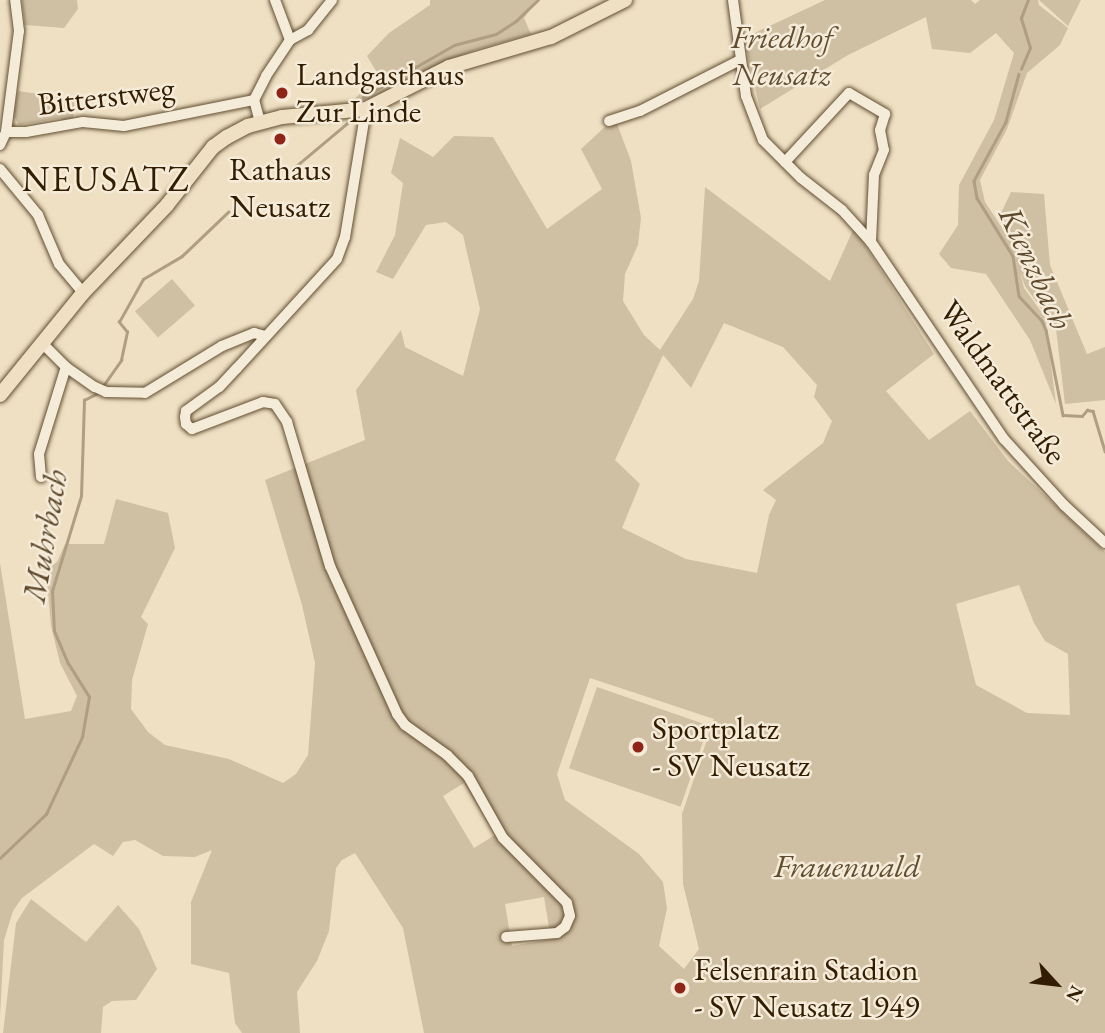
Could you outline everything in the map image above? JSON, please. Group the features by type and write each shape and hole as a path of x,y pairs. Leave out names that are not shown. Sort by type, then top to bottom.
{"main road":[{"path":"0,395 83,293 167,205 213,147 237,131 260,122 366,109 449,67 551,37 625,0"}],"street":[{"path":"0,145 6,132 19,31 15,0"},
{"path":"275,0 290,40"},
{"path":"260,122 254,100 290,40 308,30 332,0"},
{"name":"Waldmattstraße","path":"733,0 748,106 758,131 785,162 842,210 871,242 1004,439 1064,505 1105,543"},
{"path":"609,121 640,111 740,60"},
{"path":"1,75 12,79"},
{"path":"785,162 849,93 885,114 880,130 884,150 874,175 871,242"},
{"name":"Bitterstweg","path":"6,132 26,132 83,122 124,126 254,100"},
{"path":"366,109 341,251 330,269 286,311 219,387 186,411 186,424 192,429 198,428 263,402 275,404 287,422 330,566 397,714 405,726 447,755 468,776 503,838 567,902 570,916 565,927 557,933 506,936"},
{"path":"0,169 38,215 60,264 83,293"},
{"path":"42,343 66,368 95,387 106,392 145,393 222,346 254,333 265,336"},
{"path":"41,477 39,454 66,368"}],"green space":[{"path":"22,0 77,0 78,9 64,28 25,25"},
{"path":"430,0 537,0 524,18 531,34 475,50 433,67 369,99 351,102 379,76 367,56 389,33 430,5"},
{"name":"Friedhof Neusatz","path":"825,0 971,0 975,4 980,0 1038,0 1039,5 1068,28 1060,45 1027,73 1007,129 980,180 985,202 1008,237 1001,213 1011,192 1044,194 1050,265 1087,354 1105,347 1105,400 1065,404 1056,329 1025,286 1020,272 1024,288 1045,317 1056,404 1030,340 986,274 951,268 939,254 958,225 959,185 994,120 1014,53 996,33 970,53 932,49 926,17 848,55 760,109 744,38"},
{"path":"1039,0 1081,0 1068,26"},
{"path":"18,91 75,99 73,120 62,121 61,118 19,125 13,115"},
{"name":"Frauenwald","path":"616,121 631,161 641,218 638,245 625,274 623,301 644,335 660,350 693,299 699,281 705,187 830,281 854,228 934,354 886,391 929,440 970,411 1008,461 1105,552 1105,1033 424,1033 403,928 355,853 342,860 336,868 329,931 317,961 297,992 300,1033 242,1033 235,1023 229,973 191,964 191,902 212,850 195,857 163,856 135,840 123,842 113,856 94,844 22,898 13,911 4,940 0,1017 0,563 25,719 71,711 77,696 60,663 51,626 46,569 57,562 65,544 104,544 116,499 168,513 175,548 141,617 148,624 132,680 131,709 148,732 165,745 229,759 283,783 296,774 308,755 315,663 302,605 265,480 365,440 356,390 401,330 405,347 463,376 480,309 463,235 446,222 426,225 393,279 376,272 395,235 403,183 391,173 400,138 433,157 454,136 493,137 547,229 602,189 581,149 609,123","holes":["724,323 783,347 817,385 814,397 832,421 823,443 763,490 776,500 769,515 757,573 686,559 622,528 640,484 615,460 663,355 691,388","1019,585 1034,623 1045,641 1068,654 1070,715 1027,713 976,685 956,604","590,678 714,719 682,814 683,884 699,949 684,969 659,946 667,908 663,882 639,854 565,800 557,774","464,783 495,835 474,848 443,796","544,897 551,939 512,946 505,904"]},
{"path":"172,279 195,305 158,338 135,311"},
{"name":"Sportplatz - SV Neusatz","path":"597,687 709,725 681,807 569,768"},
{"path":"31,899 86,942 118,905 139,929 157,969 136,1000 112,1001 103,1007 101,1033 3,1033 16,923"}],"waterway":[{"name":"Muhrbach","path":"363,97 454,45 496,34 516,21 538,0"},
{"name":"Kienzbach","path":"1021,69 1030,48 1021,18 1028,0"},
{"name":"Kienzbach","path":"1019,74 1006,122 974,181 977,198 1013,256 1019,296 1042,321 1046,330 1063,415 1082,416 1087,410 1093,411 1105,451"},
{"name":"Muhrbach","path":"295,167 351,120"},
{"name":"Muhrbach","path":"103,386 121,360 127,332 119,322 143,279 182,256 228,212"},
{"name":"Muhrbach","path":"0,858 46,814 82,737 89,697 68,664 54,631 52,591 81,496 84,400 100,392"}],"place":[{"name":"Landgasthaus Zur Linde","path":"282,93"},
{"name":"Rathaus Neusatz","path":"280,139"},
{"name":"Sportplatz - SV Neusatz","path":"638,747"},
{"name":"Felsenrain Stadion - SV Neusatz 1949","path":"680,988"}],"district":[{"name":"NEUSATZ","path":"106,179"}]}
